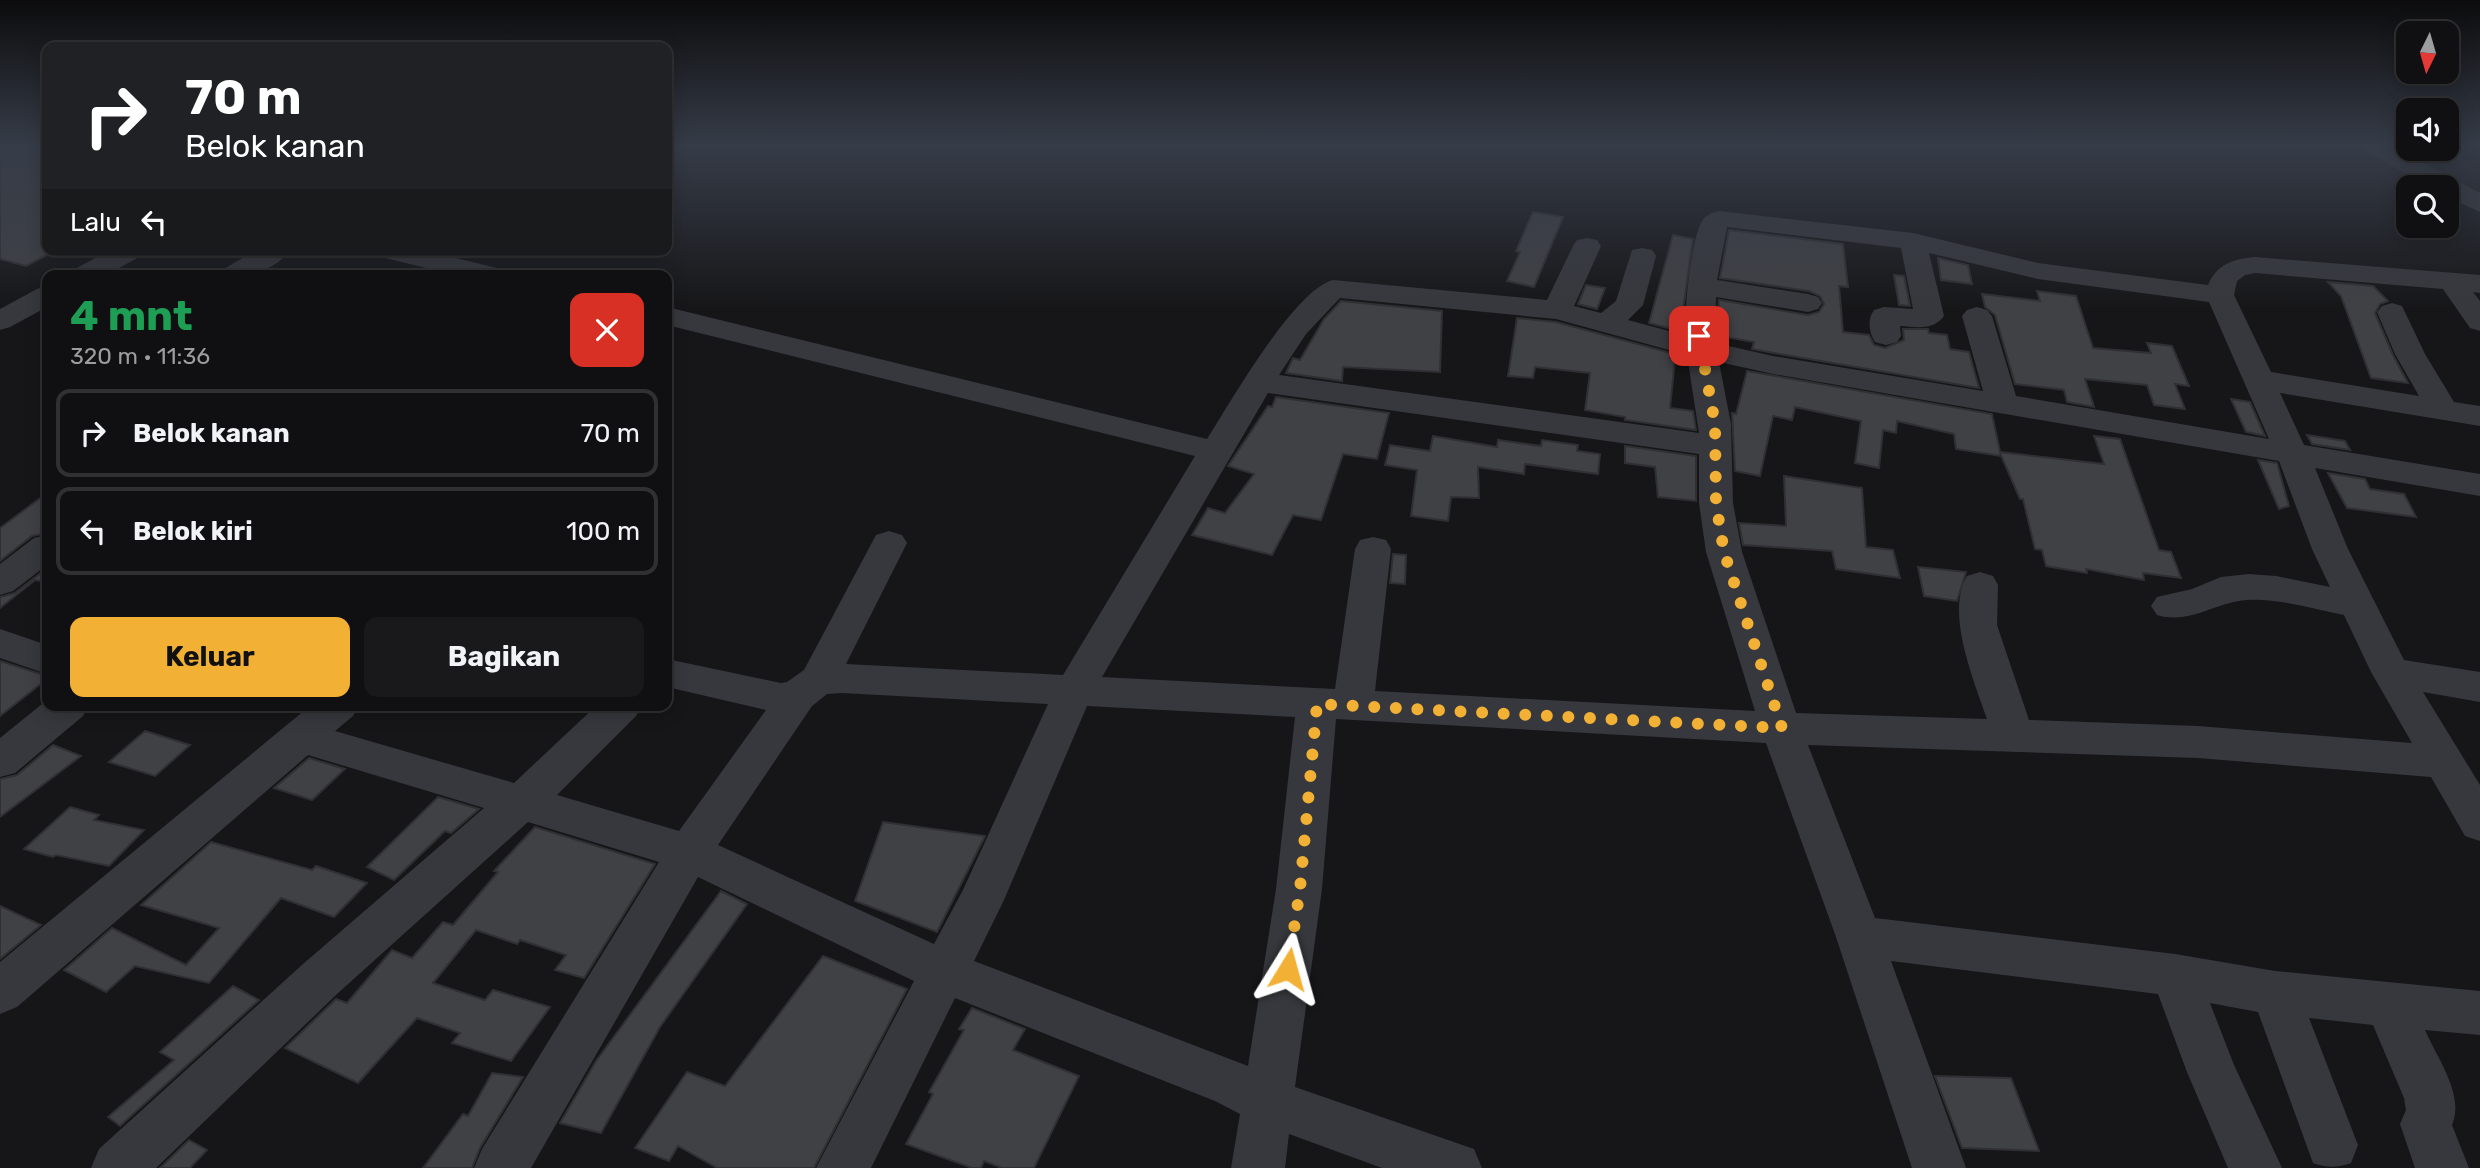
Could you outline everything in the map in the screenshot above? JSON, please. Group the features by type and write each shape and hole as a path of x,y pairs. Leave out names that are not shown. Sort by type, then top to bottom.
{"street":[{"path":"1939,1168 1859,937 1782,728 1724,552 1716,503 1716,446 1712,401 1699,336 1702,286 1714,224 1719,219 1913,242 2038,271 2220,295"},
{"path":"1886,336 1884,316 1923,319 1929,316 1913,242"},
{"path":"1557,310 1587,246"},
{"path":"95,270 120,256"},
{"path":"242,270 266,256"},
{"path":"412,256 470,270"},
{"path":"1607,322 1629,305 1642,256"},
{"path":"2480,322 2465,283 2244,266 2228,273 2222,282 2220,295 2316,507 2330,549 2391,672 2480,823"},
{"path":"1702,286 1808,303"},
{"path":"843,1168 945,972 1017,823 1074,690 1215,451 1259,382 1295,328 1333,289 1557,310 1701,349 1773,365 2480,485"},
{"path":"0,321 42,298"},
{"path":"2392,312 2410,354 2443,410"},
{"path":"1977,316 2002,404"},
{"path":"672,317 1215,451"},
{"path":"2260,380 2480,416"},
{"path":"1259,382 1716,446"},
{"path":"501,1168 689,852 808,688 890,543"},
{"path":"1258,1168 1300,889 1335,704 1373,549"},
{"path":"0,582 42,551"},
{"path":"1980,584 1978,625 1994,682 2014,736"},
{"path":"2170,606 2200,601 2221,590 2249,587 2276,589 2358,605"},
{"path":"0,643 42,658"},
{"path":"2391,672 2480,687"},
{"path":"672,674 781,698 842,678 1782,728 2198,742 2443,762"},
{"path":"0,761 62,711"},
{"path":"0,992 332,711"},
{"path":"118,1168 320,979 557,770 616,711"},
{"path":"300,737 689,852 945,972 1233,1084 1268,1102 1455,1168"},
{"path":"1859,937 2175,975 2275,993 2480,1013"},
{"path":"2175,975 2212,1072 2255,1168"},
{"path":"2275,993 2332,1145"},
{"path":"2389,1005 2430,1098 2432,1112 2426,1124 2442,1168"}],"building":[{"path":"0,201 42,201 42,256 45,256 26,266 0,259"},
{"path":"1533,212 1563,217 1534,287 1507,281 1520,252 1516,251"},
{"path":"1729,230 1843,244 1848,287 1839,286 1843,332 1869,335 1874,345 1885,348 1904,340 1903,329 1928,329 1929,333 1947,335 1950,349 1969,352 1979,388 1752,349 1754,342 1725,337 1727,316 1718,315 1719,300 1808,315 1819,312 1824,304 1820,296 1809,291 1720,278"},
{"path":"1673,235 1693,239 1683,310 1676,330 1649,323"},
{"path":"1938,258 1968,265 1972,284 1941,280"},
{"path":"1894,275 1904,276 1910,306 1899,305"},
{"path":"2328,282 2373,286 2388,301 2380,304 2375,313 2408,383 2371,378 2341,296"},
{"path":"1586,285 1605,288 1597,309 1578,304"},
{"path":"2037,291 2076,296 2093,348 2151,353 2147,343 2172,346 2189,386 2175,384 2185,409 2154,405 2147,385 2085,379 2094,407 2067,402 2064,390 2015,384 1995,315 1985,307 1982,294 2040,301"},
{"path":"1341,301 1442,311 1440,372 1343,367 1342,381 1286,373 1293,358 1300,360 1324,319"},
{"path":"1517,318 1556,322 1671,353 1670,358 1675,359 1670,408 1693,411 1696,430 1625,420 1625,417 1585,410 1590,373 1535,367 1533,378 1508,376"},
{"path":"1747,371 1992,414 2000,452 2104,464 2094,436 2120,439 2159,550 2171,552 2181,578 2143,573 2144,580 2086,569 2087,573 2046,566 2042,550 2035,549 2023,499 2020,499 2000,453 2001,456 1956,449 1954,434 1897,421 1896,433 1883,430 1879,468 1855,463 1861,421 1795,407 1792,420 1773,416 1760,476 1735,471 1732,413 1736,414"},
{"path":"1276,397 1389,413 1377,459 1343,454 1321,520 1293,515 1272,555 1192,535 1208,508 1225,513 1254,474 1228,466 1268,406 1272,407"},
{"path":"2231,399 2250,402 2265,436 2246,432"},
{"path":"2307,435 2345,441 2350,450 2312,444"},
{"path":"1433,436 1497,447 1498,440 1541,446 1542,440 1578,445 1577,451 1600,454 1598,474 1525,464 1524,474 1478,467 1479,498 1451,497 1448,521 1411,516 1417,470 1385,465 1390,445 1430,451"},
{"path":"1625,446 1696,456 1696,501 1658,497 1655,467 1625,463"},
{"path":"2258,460 2277,463 2289,506 2279,509"},
{"path":"2328,473 2365,479 2370,489 2404,494 2416,517 2347,508"},
{"path":"1784,476 1862,488 1866,547 1893,550 1900,578 1836,569 1832,551 1743,545 1739,523 1786,526"},
{"path":"42,497 42,534 32,536 0,561 0,528"},
{"path":"1393,554 1406,555 1405,584 1390,583"},
{"path":"1918,567 1966,572 1957,601 1924,596"},
{"path":"42,572 42,581 35,580 0,608 0,597 15,593"},
{"path":"0,661 42,674 42,683 0,716"},
{"path":"145,731 190,745 155,776 109,762"},
{"path":"53,745 81,756 0,817 0,779 17,775"},
{"path":"309,758 345,769 312,800 274,788"},
{"path":"438,797 479,809 451,833 445,831 394,880 367,867"},
{"path":"70,807 99,815 94,820 144,830 109,866 56,855 53,857 24,849"},
{"path":"883,822 985,836 937,932 855,901"},
{"path":"535,827 655,864 584,978 555,970 566,955 520,940 517,944 476,930 433,983 485,1000 493,990 550,1007 511,1061 452,1043 460,1033 417,1018 358,1083 285,1048 336,999 347,1003 392,950 412,958 443,922 453,925 498,872 494,871"},
{"path":"211,842 312,870 316,866 367,883 334,917 281,898 209,983 135,966 106,992 64,970 112,928 186,965 219,928 141,905"},
{"path":"721,891 747,904 660,1027 601,1133 560,1123 596,1061"},
{"path":"0,906 41,925 0,959"},
{"path":"823,956 907,989 814,1168 717,1168 678,1146 669,1161 635,1148 687,1072 725,1086"},
{"path":"233,986 259,1000 120,1126 108,1117 174,1060 160,1052"},
{"path":"972,1008 1025,1029 1013,1050 1079,1076 1034,1168 1002,1168 984,1161 981,1168 972,1168 906,1144 933,1094 929,1092 964,1030 959,1029"},
{"path":"492,1073 523,1077 480,1148 472,1168 423,1168 463,1114 468,1116"},
{"path":"1935,1076 2011,1078 2039,1151 1962,1148"},
{"path":"189,1140 207,1150 190,1168 160,1168"}],"route":[{"path":"1288,969 1300,889 1317,704 1782,728 1724,552 1718,525 1715,424 1699,336"}]}
